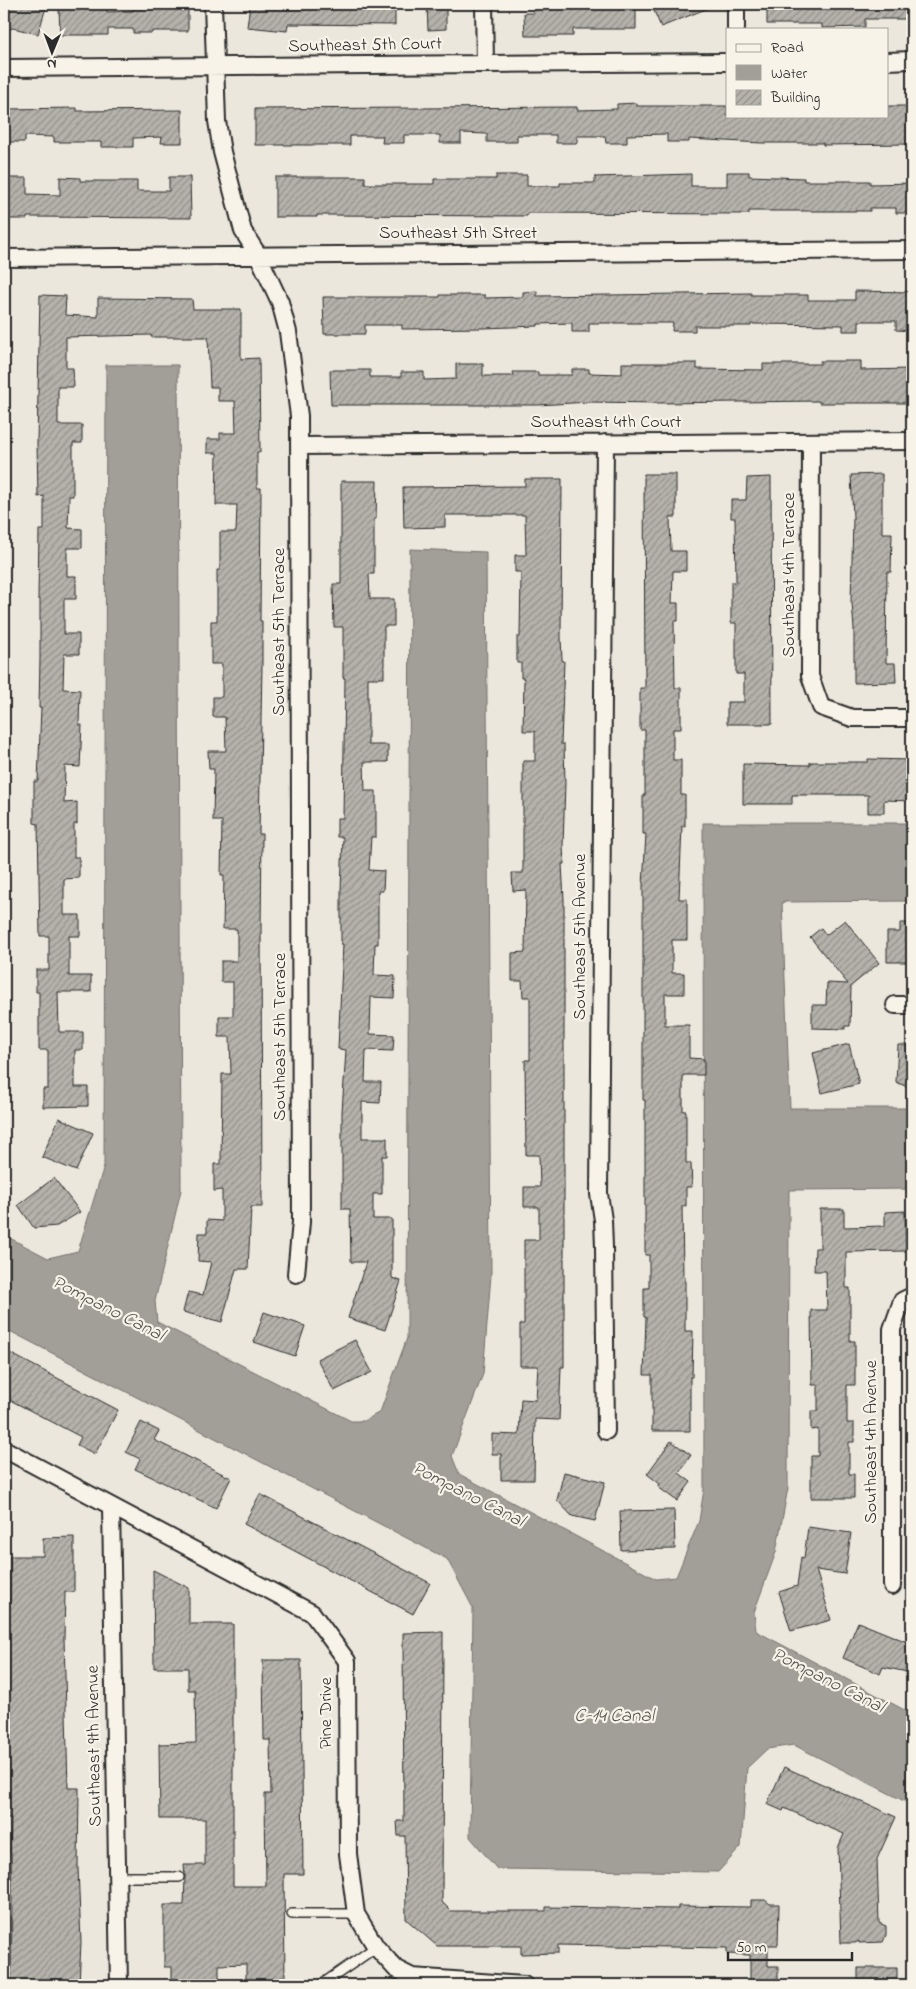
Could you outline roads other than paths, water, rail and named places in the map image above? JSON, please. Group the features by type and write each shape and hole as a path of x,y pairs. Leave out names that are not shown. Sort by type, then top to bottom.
{"street":[{"name":"Southeast 5th Terrace","path":"213,4 217,121 222,152 243,230 277,293 288,332 299,416 301,1222 296,1274"},
{"path":"484,4 485,64"},
{"path":"736,4 736,28"},
{"path":"888,61 912,60"},
{"name":"Southeast 5th Court","path":"4,68 726,62"},
{"name":"Southeast 5th Street","path":"4,258 912,250"},
{"name":"Southeast 4th Court","path":"299,446 912,441"},
{"name":"Southeast 4th Terrace","path":"811,442 810,676 821,707 852,718 912,718"},
{"name":"Southeast 5th Avenue","path":"605,443 599,1194 603,1220 604,1247 606,1431"},
{"path":"895,1005 912,1005"},
{"name":"Southeast 4th Avenue","path":"892,1586 892,1329 907,1298"},
{"name":"Pine Drive","path":"4,1449 312,1613 347,1661 348,1854 356,1914 376,1947 410,1981 524,1985"},
{"name":"Southeast 9th Avenue","path":"111,1506 119,1985"}],"lane":[{"path":"117,1877 179,1877"},
{"path":"292,1914 356,1914"},
{"path":"321,1985 376,1947"}],"water":[{"name":"C-14 Canal","path":"106,365 178,365 181,1190 155,1301 157,1322 351,1421 364,1421 380,1412 407,1338 410,549 486,552 491,1275 483,1374 452,1456 459,1474 656,1579 676,1577 699,1521 704,1489 703,823 912,823 912,901 782,902 790,1108 912,1108 912,1189 789,1190 788,1488 776,1552 754,1612 756,1631 912,1714 912,1805 794,1745 767,1749 747,1768 741,1847 718,1872 497,1869 470,1837 473,1608 447,1559 4,1328 4,1235 48,1258 78,1251 104,1166"}],"water label":[{"name":"Pompano Canal","path":"108,1309"},
{"name":"Pompano Canal","path":"468,1495"},
{"name":"Pompano Canal","path":"828,1681"}]}
